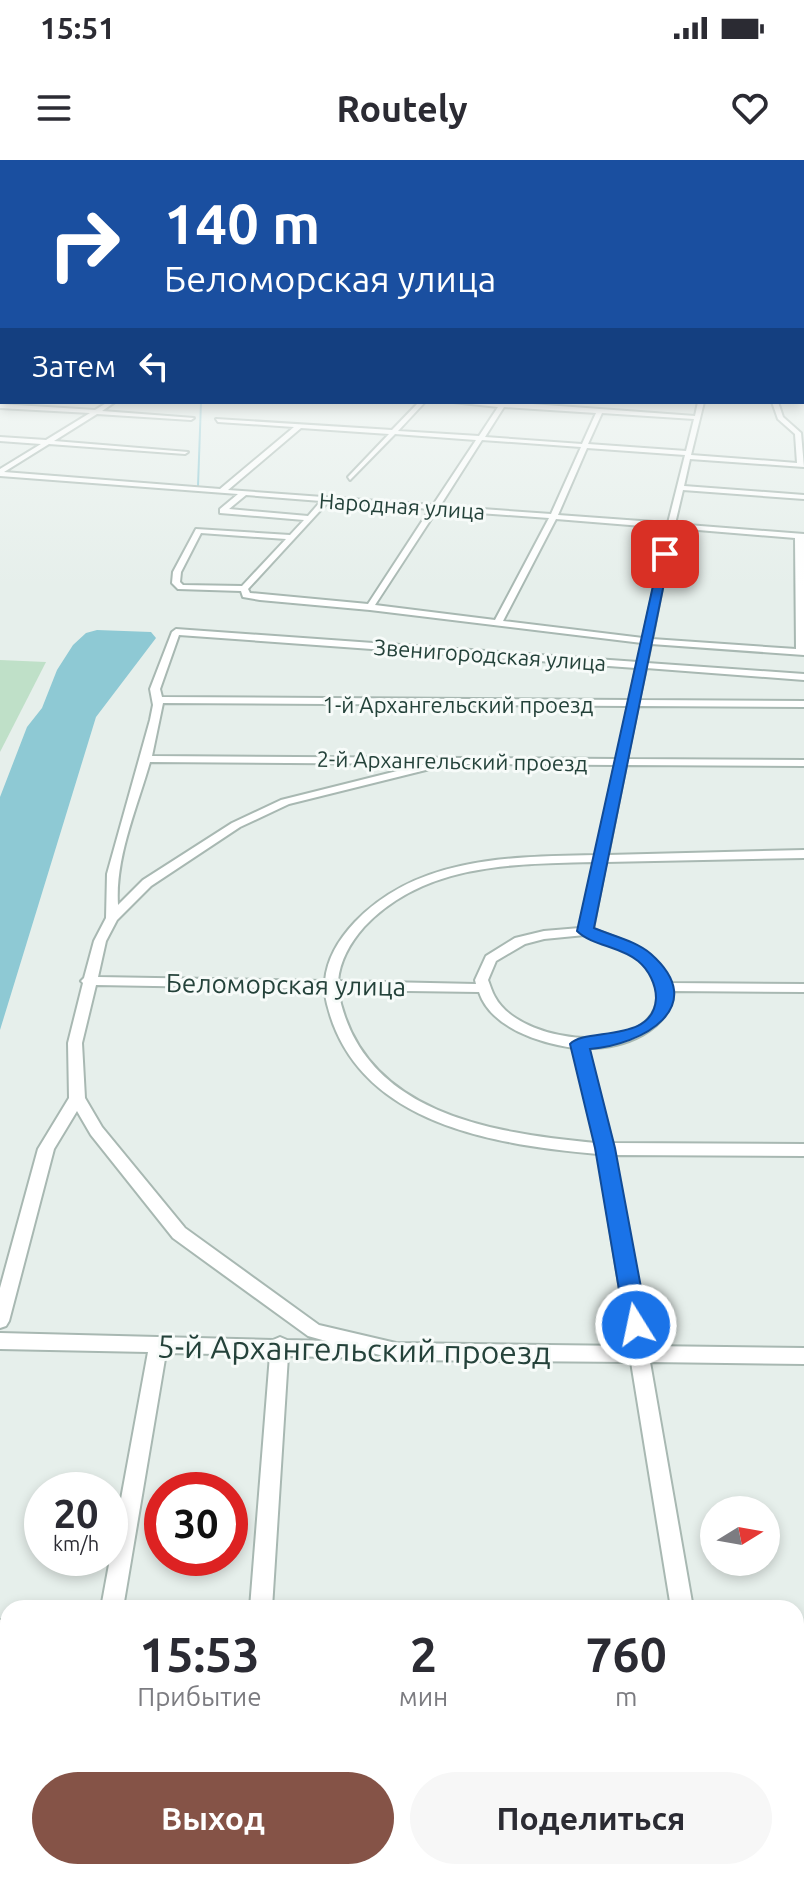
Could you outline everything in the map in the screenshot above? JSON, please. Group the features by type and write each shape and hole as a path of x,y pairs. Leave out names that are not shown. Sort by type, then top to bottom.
{"street":[{"path":"0,473 73,426"},
{"path":"222,491 299,426"},
{"path":"303,426 583,445 802,465 798,433 790,426"},
{"path":"350,478 399,426"},
{"path":"370,607 490,426"},
{"path":"498,623 553,517 592,426"},
{"path":"586,931 671,525 696,426"},
{"path":"0,439 185,452"},
{"name":"Народная улица","path":"0,473 801,535"},
{"path":"681,488 804,497"},
{"path":"244,493 222,510 310,518"},
{"path":"293,537 199,531 177,572 176,583 181,587 244,589 293,537 326,500"},
{"path":"244,589 246,595 260,598 370,607 647,641 802,652 801,535"},
{"name":"Звенигородская улица","path":"160,700 155,689 176,632 804,677"},
{"path":"112,918 109,886 148,759 160,700"},
{"name":"1-й Архангельский проезд","path":"160,700 635,706 804,704"},
{"name":"2-й Архангельский проезд","path":"148,759 804,763"},
{"path":"400,1352 314,1331 179,1233 96,1131 77,1098 75,1043 100,941 112,918 147,883 236,825 285,802 357,781 449,761"},
{"path":"804,854 601,857 486,864 434,876 375,909 357,928 335,964 331,986 350,1049 376,1080 411,1104 497,1137 605,1148 804,1150"},
{"path":"586,931 629,948 646,959 665,987 664,1004 655,1021 610,1042 580,1044 534,1036 514,1026 494,1009 483,988 484,974 504,949 541,935 586,931"},
{"name":"Беломорская улица","path":"88,981 483,988"},
{"path":"665,987 804,988"},
{"path":"580,1044 605,1148 642,1354 681,1600"},
{"path":"0,1321 46,1149 77,1098"},
{"name":"5-й Архангельский проезд","path":"0,1341 158,1347 280,1345 400,1352 804,1356"},
{"path":"262,1600 280,1345"},
{"path":"113,1600 158,1347"}],"green space":[{"path":"0,660 46,662 0,752"}],"water":[{"path":"97,630 151,632 156,638 96,717 0,1030 0,797 27,727 42,708 57,670 73,645 86,633"}],"waterway":[{"path":"198,486 200,426"}],"route":[{"path":"636,1325 605,1148 580,1044 610,1042 635,1034 655,1021 664,1004 665,987 658,972 646,959 629,948 586,931 665,554"}]}
